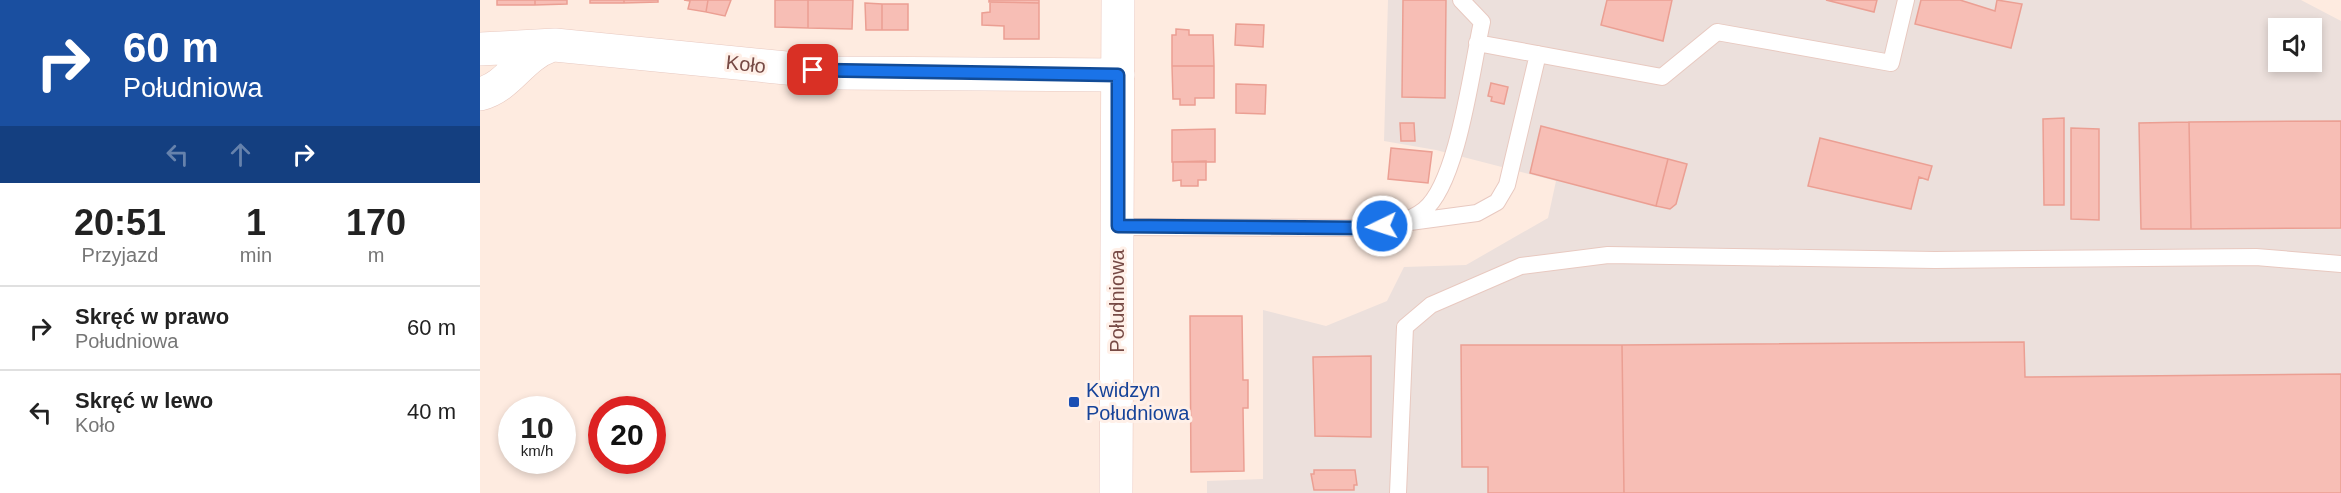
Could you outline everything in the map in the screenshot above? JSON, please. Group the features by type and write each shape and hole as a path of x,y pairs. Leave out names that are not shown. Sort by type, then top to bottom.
{"street":[{"name":"Południowa","path":"1116,493 1118,0"},
{"name":"Koło","path":"480,48 555,45 837,73 1118,75"},
{"path":"480,94 499,86 532,54 555,45"}],"lane":[{"path":"1401,224 1426,209 1442,186 1453,156 1482,22 1461,0"},
{"path":"1478,43 1662,77 1717,32 1891,63 1906,0"},
{"path":"1118,226 1364,228 1476,213 1497,202 1507,185 1538,54"},
{"path":"1398,493 1405,327 1431,305 1521,266 1608,255 1935,260 2256,256 2341,264"}],"shaded area":[{"path":"1388,0 2301,0 2341,21 2341,493 1207,493 1207,481 1263,479 1263,310 1326,326 1387,301 1404,267 1466,265 1548,218 1556,181 1436,150 1384,141"}],"building":[{"path":"497,0 535,0 535,5 497,5"},
{"path":"535,0 567,0 567,4 535,5"},
{"path":"590,0 624,0 624,3 590,3"},
{"path":"624,0 658,0 658,2 624,3"},
{"path":"684,0 708,0 706,12 688,9 690,1"},
{"path":"708,0 731,0 725,16 706,12"},
{"path":"775,0 808,0 808,28 775,27"},
{"path":"808,0 853,0 852,29 808,28"},
{"path":"989,0 1039,0 1039,3 989,2"},
{"path":"1403,0 1446,0 1445,98 1402,97"},
{"path":"1607,0 1672,0 1663,41 1601,25"},
{"path":"1826,0 1877,0 1874,12"},
{"path":"1921,0 1960,0 1995,11 1997,0 2022,4 2011,48 1915,24"},
{"path":"990,2 1039,3 1039,39 1004,39 1004,26 982,25 982,13 990,12"},
{"path":"865,3 882,4 882,30 866,30"},
{"path":"882,4 908,4 908,30 882,30"},
{"path":"1236,24 1264,25 1263,47 1235,45"},
{"path":"1176,29 1189,30 1189,35 1213,35 1214,66 1172,66 1172,35 1176,35"},
{"path":"1172,66 1214,66 1214,98 1195,98 1195,105 1180,105 1180,99 1173,99"},
{"path":"1491,83 1508,87 1504,104 1491,101 1492,97 1488,96"},
{"path":"1236,84 1266,85 1265,114 1236,113"},
{"path":"2064,118 2064,205 2044,205 2043,119"},
{"path":"2341,121 2341,228 2191,229 2189,122"},
{"path":"2189,122 2191,229 2141,229 2139,123"},
{"path":"1400,123 1414,123 1415,141 1401,141"},
{"path":"1541,126 1668,159 1656,206 1530,173"},
{"path":"2071,128 2099,129 2099,220 2071,219"},
{"path":"1215,129 1215,162 1172,162 1172,130"},
{"path":"1820,138 1932,166 1928,180 1919,177 1911,209 1808,186"},
{"path":"1391,148 1432,152 1428,183 1388,179"},
{"path":"1668,159 1687,164 1676,204 1670,209 1656,206"},
{"path":"1206,161 1206,180 1198,180 1198,186 1181,186 1181,180 1173,181 1173,162"},
{"path":"1190,316 1242,316 1243,380 1248,380 1248,408 1243,408 1244,471 1191,472"},
{"path":"2024,342 2025,377 2341,374 2341,493 1624,493 1622,345"},
{"path":"1461,345 1622,345 1624,493 1488,493 1488,467 1462,467"},
{"path":"1371,356 1371,437 1315,436 1313,357"},
{"path":"1314,470 1355,470 1357,485 1354,485 1354,490 1314,490 1311,474 1314,474"}],"place":[{"name":"Kwidzyn Południowa","path":"1074,402"}],"route":[{"path":"813,70 837,73 1118,75 1118,226 1364,228 1382,226"}]}
